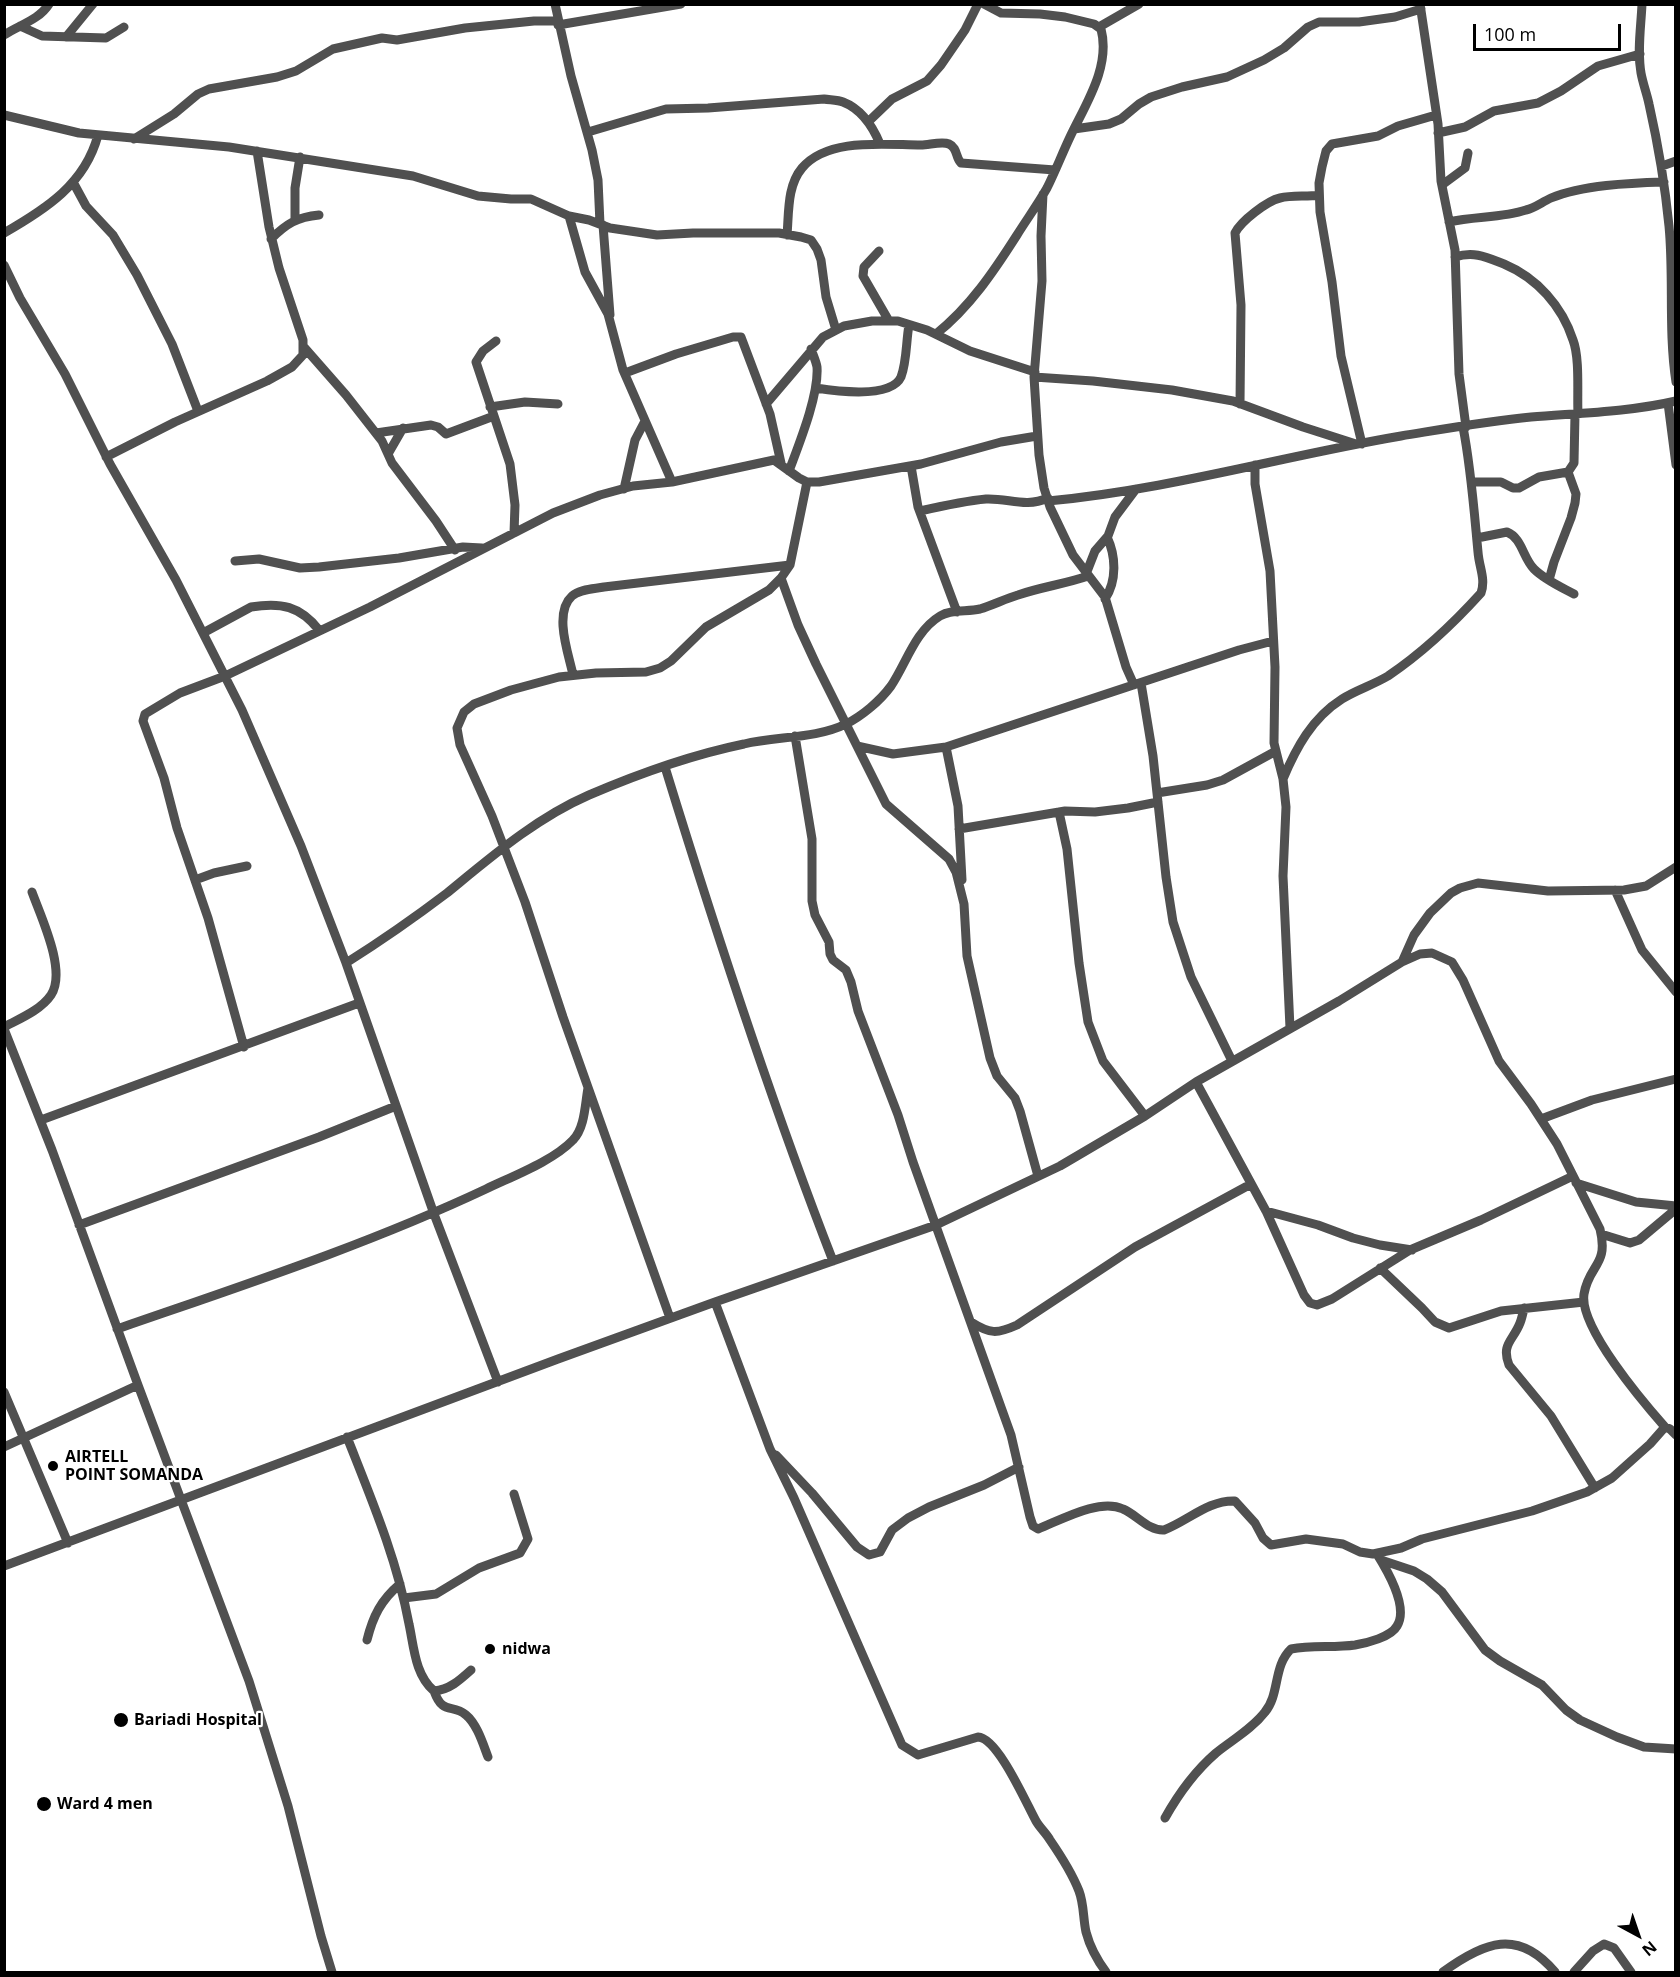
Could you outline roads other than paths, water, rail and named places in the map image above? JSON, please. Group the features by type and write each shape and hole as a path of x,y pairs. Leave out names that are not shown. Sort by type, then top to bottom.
{"street":[{"path":"4,35 46,10 49,4"},
{"path":"66,38 93,4"},
{"path":"555,4 598,180 610,321 625,374 672,482"},
{"path":"868,122 892,99 927,81 959,39 978,4"},
{"path":"984,4 1001,13 1065,17 1099,27 1139,4"},
{"path":"1642,4 1641,73 1662,166 1672,257 1671,338 1676,382"},
{"path":"134,139 174,114 198,94 209,89 277,77 296,71 333,50 382,38 396,40 465,28 534,21 558,23 676,5"},
{"path":"1074,129 1108,124 1121,119 1150,97 1227,77 1274,54 1308,27 1319,22 1359,22 1395,17 1421,7 1436,115 1442,185 1455,256 1459,374 1484,584 1481,593 1431,644 1389,675 1342,699 1312,725 1292,758 1283,779"},
{"path":"20,26 42,36 66,38 96,36 106,38 124,27"},
{"path":"936,334 968,304 1000,261 1043,194 1089,98 1098,74 1102,54 1102,34 1099,27"},
{"path":"1438,133 1465,127 1494,111 1538,103 1561,91 1598,66 1640,54"},
{"path":"588,132 666,109 708,108 815,99 843,102 872,126 880,144"},
{"path":"4,115 79,133 257,151 413,176 478,196 531,199 569,216 602,225 657,235 703,232 787,235 811,240 821,260 826,297 836,330"},
{"path":"1359,444 1341,356 1320,212 1322,167 1326,151 1332,144 1370,138 1398,126 1436,115"},
{"path":"4,233 59,197 88,163 98,135"},
{"path":"787,235 790,193 803,167 818,155 840,148 864,144 944,143 952,146 956,151 957,160 961,163 1055,170"},
{"path":"106,458 198,411 267,381 292,367 303,355 303,340 279,268 272,239 257,151"},
{"path":"1442,185 1465,168 1468,153"},
{"path":"295,220 295,188 300,157"},
{"path":"1662,166 1676,161"},
{"path":"73,182 86,206 113,235 137,275 172,344 198,411"},
{"path":"1449,222 1469,217 1525,211 1551,198 1576,192 1625,184 1664,182"},
{"path":"1043,194 1042,281 1034,374 1039,455 1048,500 1073,555 1105,599 1126,667 1137,684 1158,797 1173,922 1191,977 1232,1061"},
{"path":"1240,404 1241,305 1234,233 1258,210 1280,198 1319,195"},
{"path":"272,239 284,226 295,220 319,215"},
{"path":"569,216 585,272 610,321"},
{"path":"879,251 864,267 863,276 889,321"},
{"path":"1455,256 1474,253 1518,270 1556,304 1574,340 1577,414 1574,463 1568,472 1539,477 1519,488 1513,488 1501,482 1472,482"},
{"path":"4,264 20,298 70,384 106,458 176,580 242,710 301,846 346,963 434,1214 498,1382"},
{"path":"766,404 823,337 844,326 872,321 898,321 936,334 970,351 1034,374 1173,390 1240,404 1303,428 1359,444"},
{"path":"816,388 838,391 883,390 896,384 903,368 909,325"},
{"path":"625,374 676,354 741,337 766,404 777,439 781,463"},
{"path":"496,341 483,351 476,362 510,464 515,505 514,533"},
{"path":"303,346 375,433 392,463 455,550"},
{"path":"789,471 802,437 816,388 817,364 811,349"},
{"path":"375,433 431,425 438,427 446,434 492,412 525,402 558,404"},
{"path":"920,511 970,501 1000,500 1032,504 1048,500 1099,496 1359,444 1529,417 1577,414 1672,402 1676,465"},
{"path":"624,489 635,440 645,421"},
{"path":"388,454 402,429"},
{"path":"244,1047 164,778 143,717 157,705 180,693 225,676 424,580 514,533 600,495 774,460 807,482 845,478 911,466 1001,442 1037,436"},
{"path":"1254,465 1255,484 1270,571 1275,667 1274,743 1283,779 1286,807 1283,876 1290,1028"},
{"path":"911,466 920,511 957,612"},
{"path":"1549,580 1572,518 1575,503 1576,494 1568,472"},
{"path":"670,1318 525,902 492,816 460,745 457,728 464,712 474,704 511,690 573,675 646,672 660,668 671,661 706,627 769,590 781,578 790,565 807,482"},
{"path":"346,963 398,929 557,810 589,795 665,767 745,743 821,732 847,723 867,711 890,687 914,645 940,616 981,609 1018,595 1068,583 1087,575 1095,551 1107,537 1115,517 1137,489"},
{"path":"1477,537 1507,532 1511,534 1518,540 1525,558 1533,568 1574,594"},
{"path":"1105,599 1110,591 1114,571 1112,546 1107,537"},
{"path":"236,561 259,559 300,568 470,547 485,548"},
{"path":"573,675 563,622 570,597 604,587 790,565"},
{"path":"781,578 803,635 886,804 949,859 956,873 964,904"},
{"path":"203,633 251,607 260,605 288,607 309,618 319,630"},
{"path":"857,746 893,754 946,747 1274,641"},
{"path":"795,736 811,831 812,901 815,915 829,942 833,960 846,970 858,1011 1011,1434 1031,1522 1038,1529 1100,1505 1113,1505 1124,1509 1149,1526 1164,1530 1201,1510 1220,1503 1235,1501 1271,1545 1306,1539 1343,1544 1414,1571 1442,1592 1485,1650 1542,1685 1566,1710 1580,1720 1644,1747 1676,1749"},
{"path":"946,747 958,806 967,956 990,1058 998,1076 1015,1098 1038,1176"},
{"path":"959,829 1059,812 1077,810 1095,812 1158,797 1223,780 1276,752"},
{"path":"665,767 743,1014 807,1195 833,1261"},
{"path":"1059,812 1067,849 1079,963 1088,1022 1103,1061 1145,1116"},
{"path":"195,880 214,873 248,866"},
{"path":"1402,962 1414,935 1430,913 1451,893 1460,888 1478,883 1548,891 1615,890 1646,886 1676,867"},
{"path":"1615,890 1642,950 1676,992"},
{"path":"32,892 57,970 55,985 50,997 33,1011 4,1028 41,1120 249,1681 288,1806 332,1972"},
{"path":"4,1566 670,1318 936,1225 1038,1176 1145,1116 1196,1082 1402,962 1420,954 1432,953 1452,962 1463,980 1499,1061 1557,1144 1601,1234 1604,1244 1602,1257 1590,1278 1584,1295 1585,1312 1609,1356 1639,1398 1665,1427 1676,1435"},
{"path":"41,1120 359,1003"},
{"path":"1541,1119 1592,1100 1676,1079"},
{"path":"1196,1082 1266,1210 1304,1295 1310,1303 1317,1305 1332,1299 1412,1250 1574,1179 1636,1202 1676,1208"},
{"path":"117,1329 270,1276 434,1214 562,1150 575,1138 582,1122 588,1087"},
{"path":"80,1225 320,1137 396,1106"},
{"path":"971,1322 984,1330 1000,1333 1017,1325 1135,1247 1251,1184"},
{"path":"1601,1234 1630,1243 1639,1240 1676,1208"},
{"path":"1266,1210 1353,1238 1412,1250"},
{"path":"1380,1268 1435,1322 1449,1329 1501,1311 1584,1302"},
{"path":"715,1302 770,1449 794,1498 903,1745 918,1755 978,1737 985,1738 991,1744 1037,1822 1070,1870 1080,1893 1086,1931 1096,1958 1106,1972"},
{"path":"1524,1308 1520,1323 1506,1346 1505,1356 1509,1365 1551,1416 1595,1488"},
{"path":"4,1446 138,1385"},
{"path":"4,1392 68,1543"},
{"path":"1379,1557 1422,1539 1532,1511 1595,1488 1612,1478 1632,1461 1665,1427"},
{"path":"347,1437 369,1492 400,1584 415,1657 425,1680 441,1705 459,1711 472,1721 488,1757"},
{"path":"770,1449 812,1493 857,1547 869,1555 880,1552 892,1530 908,1518 1019,1467"},
{"path":"404,1598 436,1593 479,1568 520,1553 528,1539 514,1494"},
{"path":"1165,1818 1192,1775 1258,1721 1268,1710 1273,1701 1278,1671 1286,1653 1291,1649 1356,1644 1389,1634 1397,1626 1400,1616 1395,1585 1379,1557"},
{"path":"367,1640 373,1616 380,1604 400,1584"},
{"path":"434,1691 455,1684 471,1670"},
{"path":"1443,1972 1490,1945 1504,1943 1524,1946 1546,1962 1555,1972"},
{"path":"1574,1972 1593,1951 1604,1944 1614,1948 1631,1972"}],"place":[{"name":"AIRTELL POINT SOMANDA","path":"53,1466"},
{"name":"nidwa","path":"490,1649"},
{"name":"Bariadi Hospital","path":"121,1720"},
{"name":"Ward 4 men","path":"44,1804"}]}
